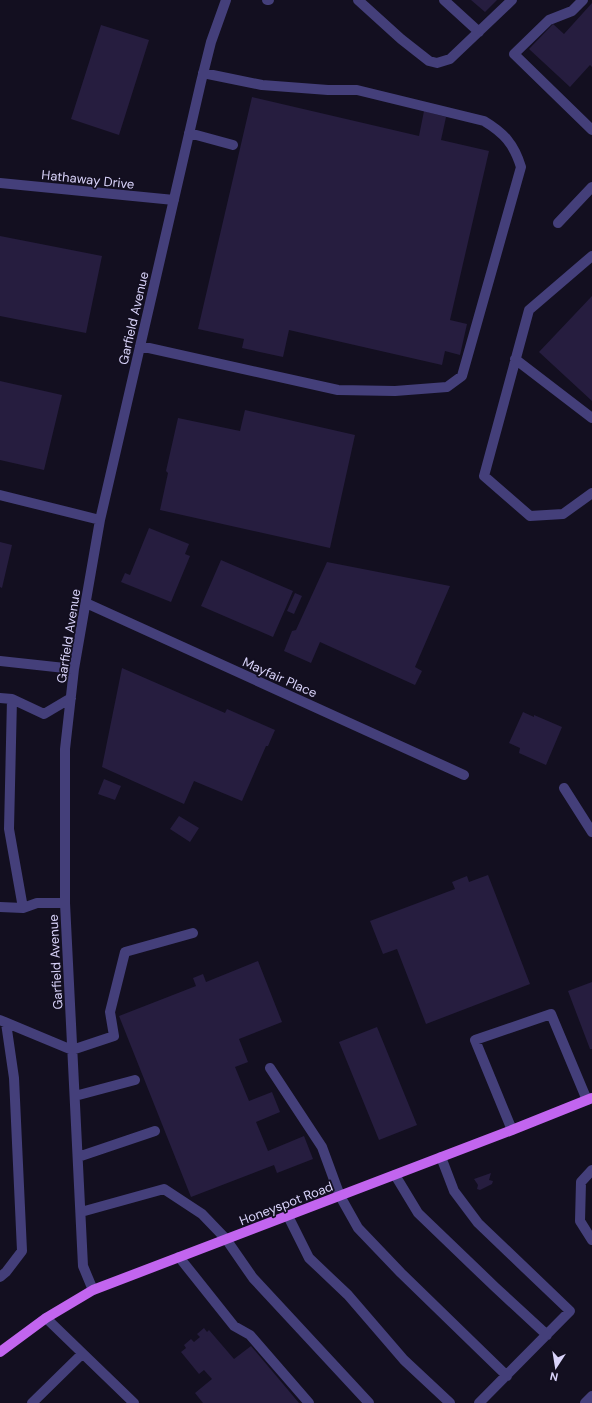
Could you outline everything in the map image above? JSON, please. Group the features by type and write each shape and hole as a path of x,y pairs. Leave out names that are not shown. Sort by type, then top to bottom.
{"main road":[{"name":"Honeyspot Road","path":"0,1352 46,1318 93,1290 512,1130 589,1099"}],"street":[{"name":"Garfield Avenue","path":"93,1290 83,1266 65,903 65,749 74,669 100,520 211,42 226,0"},
{"path":"358,0 401,39 429,61 437,63 450,59 512,0"},
{"path":"444,0 478,32"},
{"path":"583,0 572,11 548,20 514,54 592,130"},
{"path":"140,346 338,390 395,391 447,387 462,376 521,167 516,152 499,130 484,121 357,90 328,90 262,85 204,73"},
{"path":"189,133 233,145"},
{"name":"Hathaway Drive","path":"0,183 174,200"},
{"path":"558,223 592,187"},
{"path":"592,256 529,310 484,476 530,516 563,514 592,493"},
{"path":"515,359 592,418"},
{"path":"0,495 100,520"},
{"name":"Mayfair Place","path":"86,603 464,775"},
{"path":"0,661 74,669"},
{"path":"0,698 12,699 44,714 71,698"},
{"path":"12,699 9,829 23,908"},
{"path":"564,788 592,832"},
{"path":"0,907 23,908 36,902 65,903"},
{"path":"3,1022 72,1050 114,1036 110,1012 125,952 193,934"},
{"path":"512,1130 476,1040 551,1014 589,1099"},
{"path":"0,1277 6,1272 22,1251 14,1078 3,1022"},
{"path":"270,1068 322,1147 340,1196 358,1228 401,1273 507,1376"},
{"path":"75,1096 135,1080"},
{"path":"78,1157 155,1131"},
{"path":"441,1157 454,1191 478,1223 570,1311 479,1403"},
{"path":"592,1170 581,1182 580,1221 592,1240"},
{"path":"396,1174 418,1213 547,1335"},
{"path":"81,1212 164,1189 202,1214 226,1239 253,1278 369,1403"},
{"path":"288,1216 309,1258 348,1295 404,1360 450,1403"},
{"path":"179,1257 234,1326 250,1335 309,1403"},
{"path":"46,1318 134,1403"},
{"path":"32,1403 82,1354"},
{"path":"585,1403 592,1396"}],"building":[{"path":"471,0 497,0 485,12"},
{"path":"592,3 592,67 590,65 570,87 529,49 553,24 564,34"},
{"path":"101,25 149,40 119,135 71,119"},
{"path":"252,97 419,136 424,111 446,117 441,140 489,151 450,320 467,324 460,355 445,351 442,365 289,330 283,357 242,348 244,339 198,329"},
{"path":"0,236 102,256 86,333 0,316"},
{"path":"592,296 592,401 539,352"},
{"path":"0,381 62,395 44,470 0,460"},
{"path":"245,410 355,435 330,548 160,510 168,473 166,471 178,418 240,431"},
{"path":"149,528 189,544 185,554 190,556 171,602 121,582 125,573 130,575"},
{"path":"0,542 12,545 2,588 0,587"},
{"path":"221,560 293,591 273,637 201,606"},
{"path":"327,562 450,586 415,667 422,671 415,685 320,642 311,663 284,651 292,631 296,630"},
{"path":"295,593 302,596 294,614 287,611"},
{"path":"122,668 225,713 227,709 275,730 268,746 266,746 242,801 194,781 184,804 102,767"},
{"path":"523,712 562,727 546,765 519,753 520,748 509,743"},
{"path":"104,779 121,786 115,800 98,794"},
{"path":"179,816 199,828 190,842 170,829"},
{"path":"488,875 530,984 426,1024 397,949 383,954 370,921 455,889 452,882 467,876 469,882"},
{"path":"258,961 282,1022 239,1039 248,1062 235,1067 249,1101 272,1092 280,1112 256,1122 268,1151 304,1136 313,1159 277,1173 274,1165 191,1197 119,1016 196,986 193,978 203,974 206,982"},
{"path":"592,982 592,1049 590,1049 568,991"},
{"path":"377,1027 417,1125 379,1140 339,1042"},
{"path":"491,1173 489,1180 493,1181 492,1184 480,1190 477,1189 478,1185 474,1179"},
{"path":"204,1328 207,1332 209,1330 234,1359 251,1346 299,1403 203,1403 195,1393 212,1379 204,1370 199,1374 181,1352 186,1348 184,1345 191,1339 194,1342 200,1337 197,1334"}]}
